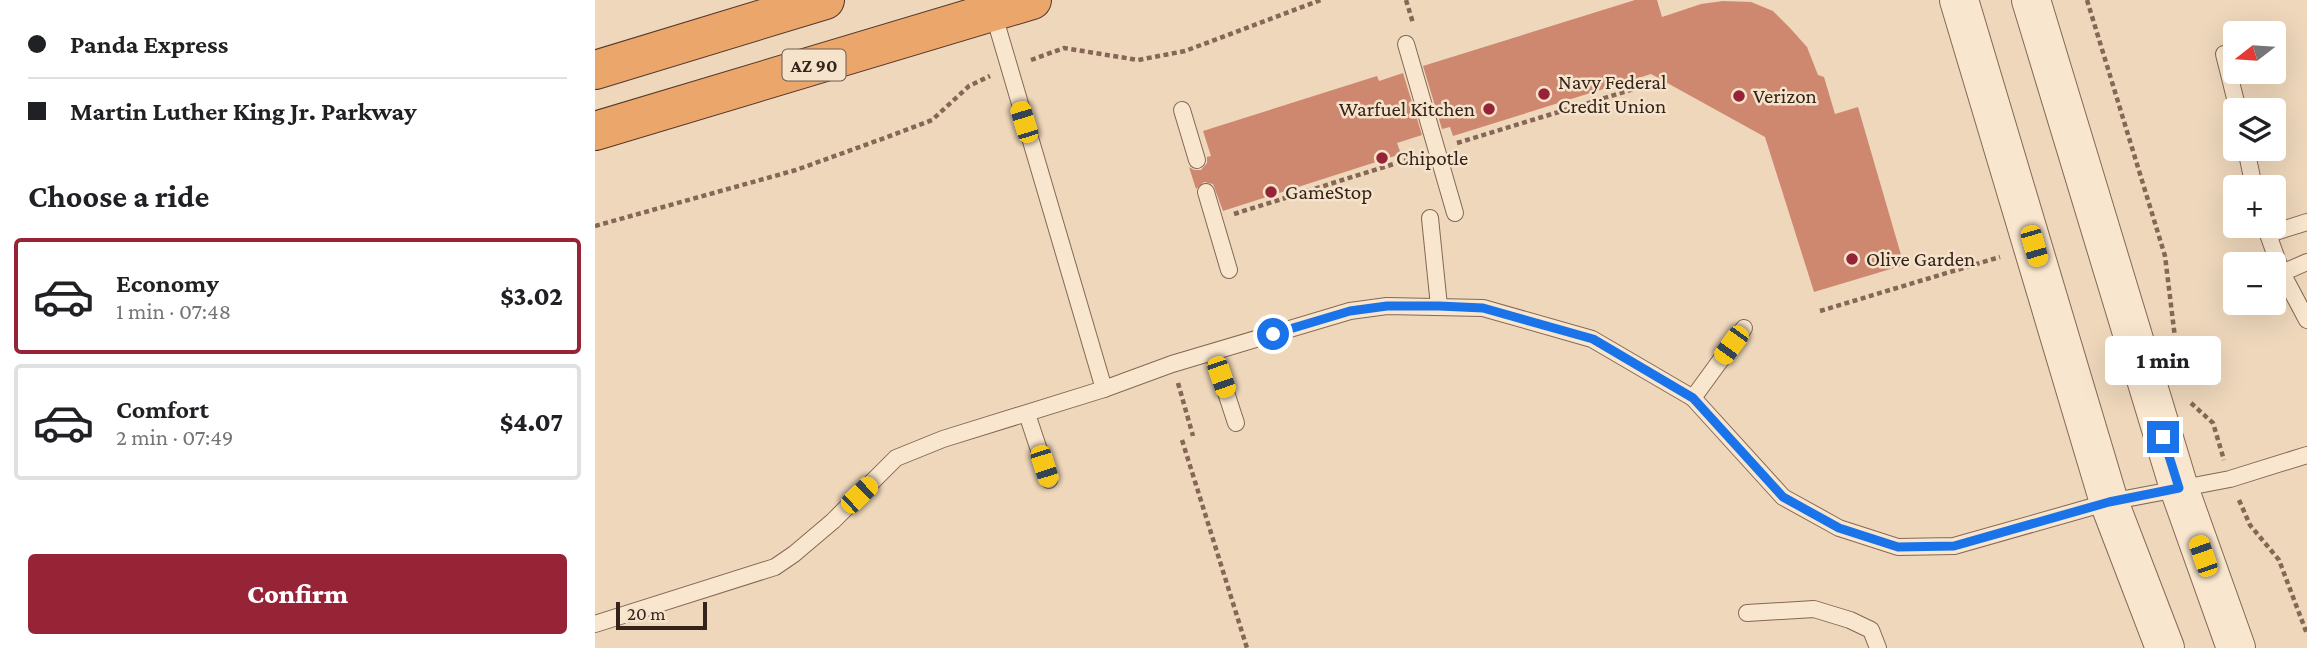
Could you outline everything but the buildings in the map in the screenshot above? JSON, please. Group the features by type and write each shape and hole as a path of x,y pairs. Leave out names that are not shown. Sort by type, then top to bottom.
{"highway":[{"path":"595,70 825,0"},
{"name":"AZ 90","path":"595,131 1032,0"}],"street":[{"path":"1959,0 2109,502 2165,648"},
{"path":"2031,0 2179,488 2236,648"}],"lane":[{"path":"993,12 1104,390"},
{"path":"1406,44 1455,214"},
{"path":"1182,110 1197,160"},
{"path":"1206,192 1229,270"},
{"path":"1430,218 1439,306"},
{"path":"2286,226 2307,222"},
{"path":"2286,272 2307,262"},
{"path":"2286,281 2307,320"},
{"path":"595,624 775,566 794,554 832,521 896,458 943,439 1104,390 1172,364 1350,311 1387,306 1483,308 1593,339 1693,398 1783,497 1839,528 1898,547 1954,546 2109,502 2230,479 2307,455"},
{"path":"1693,398 1744,328"},
{"path":"1213,353 1236,423"},
{"path":"1027,414 1049,481"},
{"path":"1747,613 1814,609 1850,620 1871,630 1878,648"}],"path":[{"path":"595,226 796,170 932,120 969,86 1008,68 1064,48 1138,60 1185,51 1321,0"},
{"path":"2087,0 2165,256 2178,362"},
{"path":"1820,311 2034,246"},
{"path":"1172,364 1193,436"},
{"path":"2187,395 2191,404 2213,424 2230,479 2250,525 2279,560 2307,634"},
{"path":"1182,440 1247,648"}],"place":[{"name":"Navy Federal Credit Union","path":"1544,94"},
{"name":"Verizon","path":"1739,96"},
{"name":"Warfuel Kitchen","path":"1489,109"},
{"name":"Chipotle","path":"1382,158"},
{"name":"GameStop","path":"1271,192"},
{"name":"Olive Garden","path":"1852,259"}],"route":[{"path":"1273,334 1350,311 1387,306 1439,306 1483,308 1593,339 1693,398 1751,465 1783,497 1839,528 1898,547 1954,546 2109,502 2179,488 2163,437"}]}
